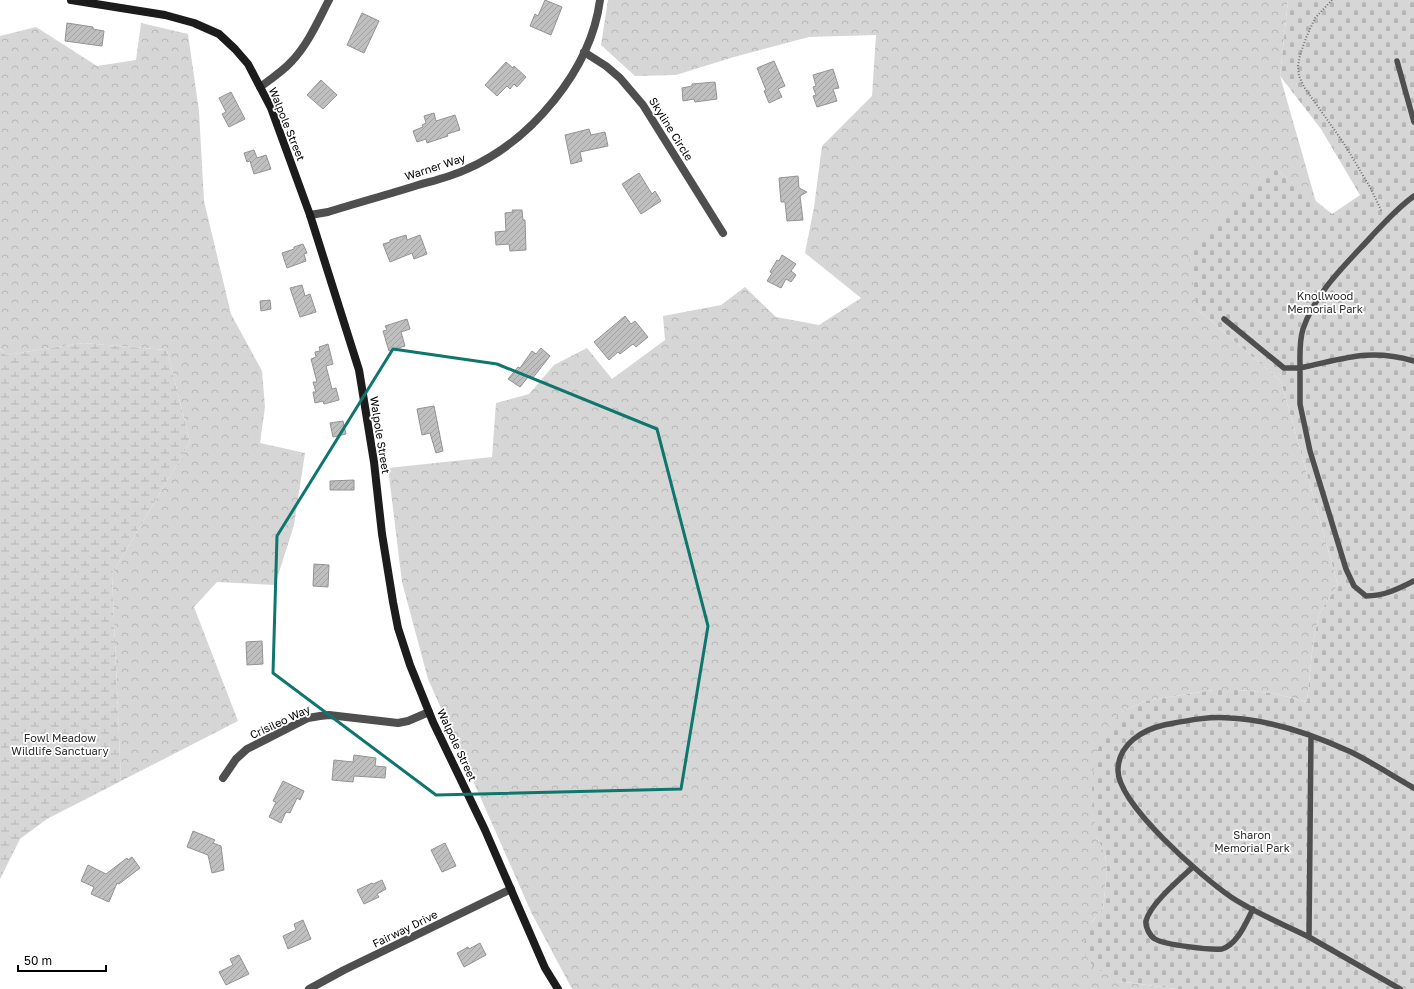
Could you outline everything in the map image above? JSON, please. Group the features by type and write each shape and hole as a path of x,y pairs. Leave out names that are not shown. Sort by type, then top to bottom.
{"main road":[{"name":"Walpole Street","path":"71,0 165,15 194,23 219,34 236,49 248,64 260,87 270,108 310,215 359,370 374,462 382,534 393,602 398,628 410,665 429,712 511,888 545,968 558,989"}],"street":[{"path":"260,87 275,77 292,62 314,31 329,0"},
{"name":"Warner Way","path":"310,215 328,212 458,173 486,160 505,148 531,126 564,87 576,69 593,27 600,0"},
{"name":"Skyline Circle","path":"584,52 606,66 620,78 643,105 723,233"},
{"name":"Crisileo Way","path":"223,778 236,759 247,749 308,718 329,715 394,723 408,721 429,712"},
{"name":"Fairway Drive","path":"309,989 344,970 511,888"}],"lane":[{"path":"1397,61 1414,122"},
{"path":"1414,196 1399,208 1355,254 1319,298 1303,329 1300,346 1300,404 1310,451 1346,569 1354,586 1359,592 1366,596 1375,596 1389,592 1414,581"},
{"path":"1224,320 1284,368 1300,368 1358,355 1379,354 1397,356 1414,361"},
{"path":"1400,989 1309,937 1232,898 1193,867 1144,817 1122,787 1118,769 1122,751 1128,744 1144,732 1155,727 1204,719 1223,718 1250,720 1282,727 1311,736 1352,753 1414,788"},
{"path":"1309,937 1311,736"},
{"path":"1193,867 1161,898 1149,914 1146,925 1154,939 1160,942 1174,944 1222,949 1228,948 1235,941 1253,909"}],"path":[{"path":"1332,0 1315,18 1306,38 1300,55 1298,66 1299,76 1304,87 1343,142 1370,187 1387,220"}],"highlighted area":[{"path":"393,349 497,364 657,429 708,626 681,789 436,795 273,673 277,536"}],"green space":[{"path":"608,0 1288,0 1280,76 1316,202 1276,169 1197,309 1281,381 1338,585 1319,614 1313,643 1307,702 1273,693 1213,690 1145,701 1122,712 1096,836 1105,853 1107,872 1103,908 1091,923 1118,981 1176,989 572,989 532,914 428,679 402,582 388,468 492,457 496,403 529,394 554,365 587,348 612,379 665,340 663,316 721,305 745,287 776,317 819,325 861,298 805,253 814,207 822,146 872,96 876,35 809,37 734,57 676,75 635,76 601,45"},
{"path":"1288,0 1414,0 1414,989 1176,989 1118,981 1094,967 1083,952 1085,938 1091,923 1103,908 1107,872 1105,853 1096,836 1092,796 1094,760 1104,733 1122,712 1145,701 1213,690 1273,693 1307,702 1313,643 1319,614 1338,585 1281,381 1197,309 1188,250 1276,169 1332,214 1360,195 1321,129 1280,76"},
{"path":"141,23 188,34 199,111 204,201 231,314 262,371 265,407 260,443 305,453 294,525 275,585 217,582 194,607 238,721 121,781 112,574 190,442 167,350 83,343 6,355 0,349 0,36 36,27 97,66 136,60"},
{"name":"Fowl Meadow Wildlife Sanctuary","path":"83,343 167,350 190,442 112,574 121,781 47,819 20,839 0,879 0,349 6,355"}],"building":[{"path":"545,0 562,7 551,35 530,26 535,14 538,16"},
{"path":"362,13 379,21 364,53 347,45"},
{"path":"67,23 93,27 93,29 104,31 102,46 65,41"},
{"path":"774,61 785,86 778,89 782,97 769,103 764,91 766,90 757,68"},
{"path":"506,62 513,68 514,66 526,77 517,87 514,84 510,89 507,86 497,96 485,85"},
{"path":"833,69 839,88 833,89 837,101 817,107 813,96 816,95 813,87 816,86 813,75"},
{"path":"321,80 337,95 323,109 307,95"},
{"path":"715,82 717,99 695,102 694,99 683,101 682,88 692,86 692,84"},
{"path":"231,92 245,119 229,127 222,114 226,112 219,98"},
{"path":"434,113 436,121 455,115 460,130 427,143 426,139 417,142 413,131 423,127 422,125 426,123 424,116"},
{"path":"589,129 591,135 605,132 608,146 580,152 582,161 571,164 565,135"},
{"path":"254,150 257,158 266,155 271,169 254,174 250,161 247,162 244,153"},
{"path":"639,173 652,194 655,191 661,201 641,214 622,184"},
{"path":"798,176 799,188 807,192 800,196 803,220 787,221 785,202 781,202 779,178"},
{"path":"512,210 522,210 523,220 525,220 526,250 510,251 509,244 496,245 495,232 506,231 505,213 513,212"},
{"path":"406,235 407,240 420,235 427,254 414,259 412,253 390,262 383,244"},
{"path":"303,244 307,253 304,254 306,261 287,268 282,253"},
{"path":"782,255 796,264 791,271 796,275 791,282 786,279 781,288 767,281 772,273 770,272 777,260 779,261"},
{"path":"302,285 305,296 310,294 316,312 300,317 290,288"},
{"path":"270,300 271,309 261,311 260,301"},
{"path":"625,316 631,324 635,321 648,337 636,347 633,344 620,354 618,352 609,360 594,342"},
{"path":"407,319 410,329 401,332 405,346 389,351 383,331 387,330 385,326"},
{"path":"328,344 333,364 326,366 332,389 336,388 339,400 324,404 323,401 315,403 313,392 316,392 313,382 317,382 311,359 316,357 315,352 320,351 319,347"},
{"path":"541,348 550,356 532,379 529,376 520,387 508,379 518,367 520,368 532,351 536,354"},
{"path":"434,406 443,451 436,453 430,433 422,435 417,409"},
{"path":"343,421 346,434 333,437 330,423"},
{"path":"354,480 354,490 330,490 330,481"},
{"path":"314,564 329,565 328,587 313,586"},
{"path":"262,641 263,664 247,665 246,642"},
{"path":"354,755 376,758 375,766 386,767 385,778 354,776 353,782 332,780 334,760 353,762"},
{"path":"283,781 304,791 300,800 297,798 290,813 286,812 281,823 269,817 276,802 273,801"},
{"path":"193,831 215,840 213,843 221,846 224,870 212,873 208,855 187,847"},
{"path":"445,843 456,866 442,872 431,850"},
{"path":"132,857 140,868 119,884 117,883 109,902 91,894 94,887 81,881 88,865 106,874 127,858 128,860"},
{"path":"382,880 386,889 377,894 379,897 364,904 357,890"},
{"path":"303,920 311,939 288,949 283,936 296,930 294,924"},
{"path":"480,943 486,955 464,967 457,953"},
{"path":"239,955 249,974 226,985 219,972 233,965 230,959"}],"park label":[{"name":"Knollwood Memorial Park","path":"1325,302"},
{"name":"Sharon Memorial Park","path":"1252,841"}]}
